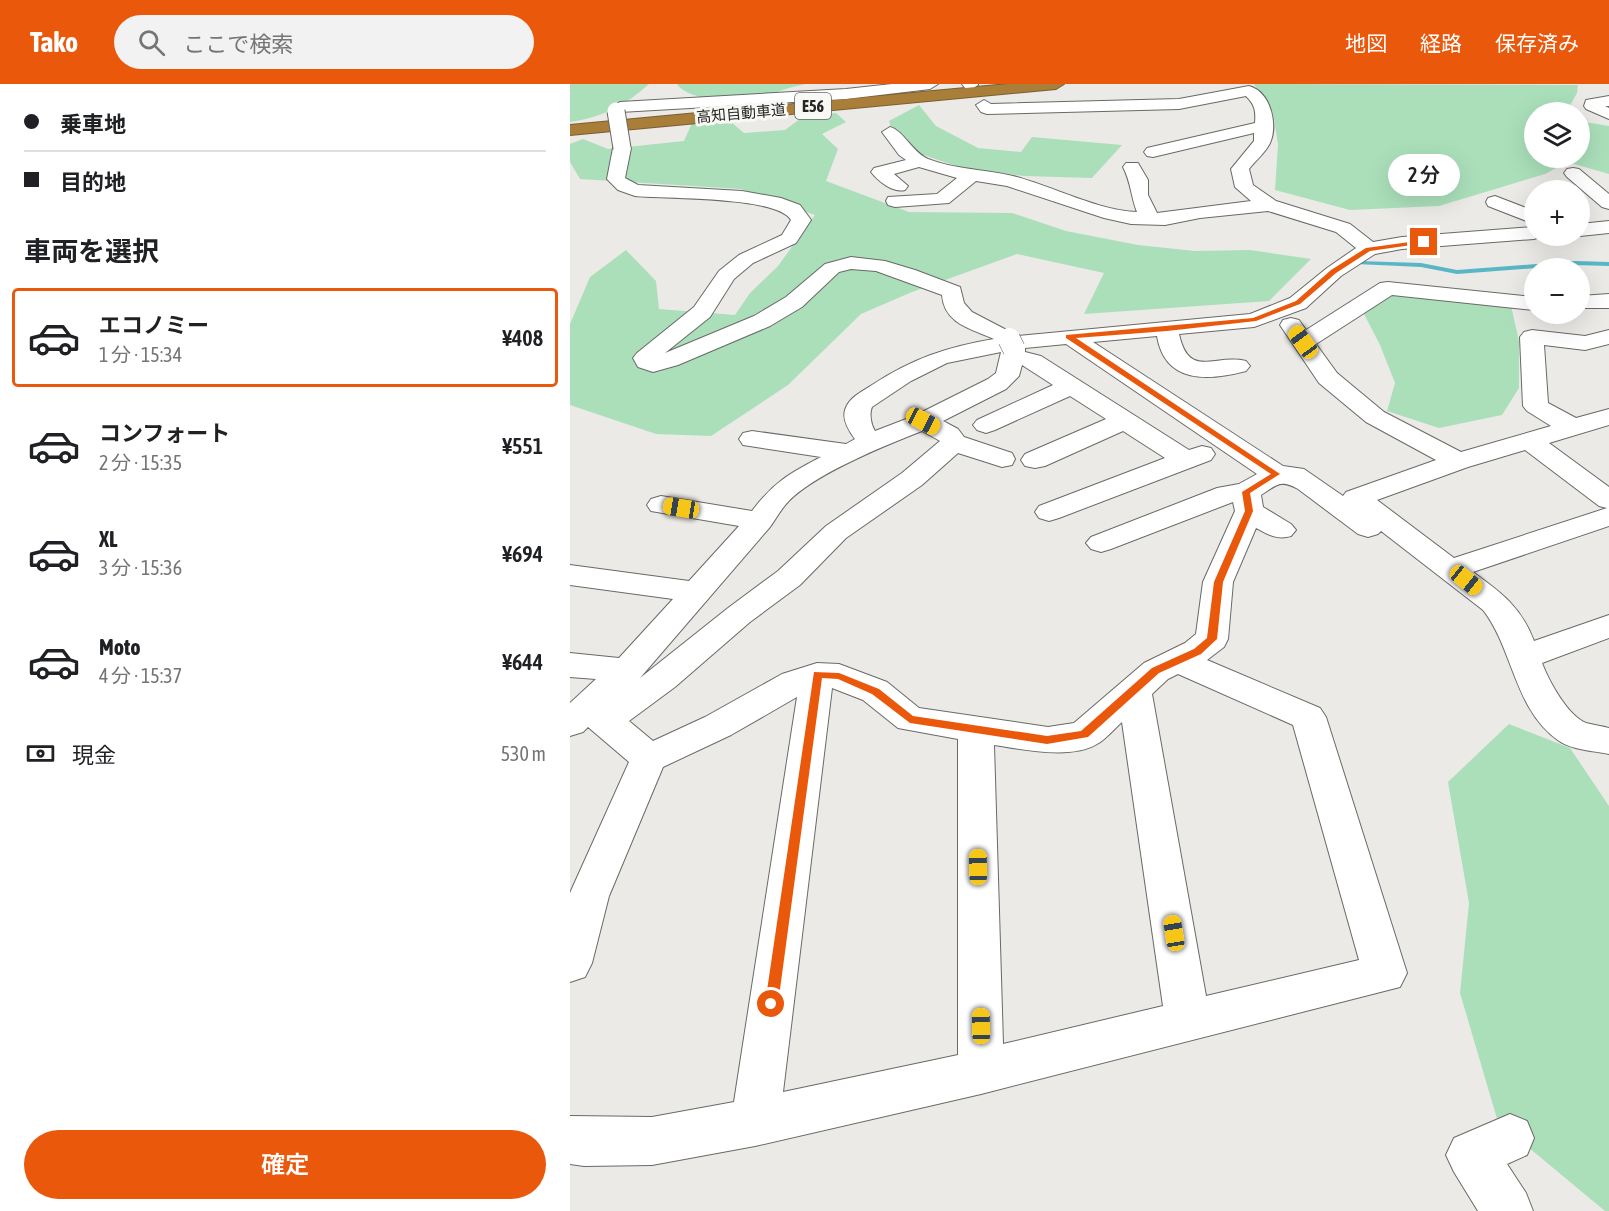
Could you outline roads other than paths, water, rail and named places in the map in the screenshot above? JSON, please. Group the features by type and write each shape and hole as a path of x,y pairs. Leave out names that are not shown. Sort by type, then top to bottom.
{"highway":[{"name":"高知自動車道","path":"570,128 1014,84"},
{"name":"高知自動車道","path":"570,128 1056,84"}],"street":[{"path":"930,84 846,94 621,104 621,148 616,179 624,186 635,190 774,202 793,208 801,220 795,233 789,239 746,259 726,275 702,312 658,346 645,358 646,362 654,365 670,360 762,321 794,302 832,268 851,263 878,266 935,283 952,292 952,304 962,318 998,331 1012,348 1186,460"},
{"path":"984,105 987,109 1156,105 1204,100 1249,91 1259,100 1264,118 1262,142 1240,169 1244,187 1269,205 1343,228 1369,249"},
{"path":"1609,100 1592,103 1592,106 1609,114"},
{"path":"1243,114 1264,118"},
{"path":"1153,152 1264,118"},
{"path":"890,132 904,151 920,162 952,172 1010,181 1111,214 1165,219 1200,212 1269,205"},
{"path":"892,193 880,172 920,162"},
{"path":"1132,167 1139,180 1139,195 1150,219"},
{"path":"892,193 952,172"},
{"path":"1573,173 1609,203"},
{"path":"892,193 942,199 974,174"},
{"path":"1495,202 1524,214"},
{"path":"1590,218 1606,227"},
{"path":"1590,229 1606,227"},
{"path":"861,448 858,411 861,403 902,376 939,358 965,351 1069,336 1254,320 1298,303 1334,272 1369,249 1402,243 1524,234"},
{"path":"1303,342 1388,288 1524,302"},
{"path":"1590,302 1609,301"},
{"path":"1274,313 1290,324 1328,378 1375,417 1458,461"},
{"path":"1167,329 1169,350 1176,361 1192,369 1239,366"},
{"path":"1069,336 1276,474 1294,475 1308,483 1403,555"},
{"path":"1574,428 1536,406 1532,338 1585,343 1609,337"},
{"path":"588,717 777,498 798,480 997,384 1007,376 1012,348"},
{"path":"986,425 1071,386"},
{"path":"1609,417 1531,442 1458,461 1356,498 1494,603 1511,624 1535,688 1551,711 1573,733 1600,741 1609,741"},
{"path":"1035,460 1126,420"},
{"path":"923,421 949,435 954,443 1002,459"},
{"path":"752,439 861,448"},
{"path":"1531,442 1609,500"},
{"path":"588,717 663,679 739,615 789,578 836,532 912,479 954,443"},
{"path":"1049,512 1229,444"},
{"path":"570,963 589,896 650,758 718,726 795,683 817,675 839,676 875,692 910,719 1047,740 1084,735 1156,671 1197,651 1212,639 1218,582 1247,501 1276,474"},
{"path":"1101,543 1227,494 1247,501 1281,530"},
{"path":"661,505 760,520"},
{"path":"1452,569 1609,516"},
{"path":"570,575 696,592"},
{"path":"1524,657 1609,626"},
{"path":"570,1140 584,1142 652,1141 755,1122 981,1072 1385,973 1308,717 1177,660"},
{"path":"570,665 627,671"},
{"path":"755,1122 817,675"},
{"path":"1134,689 1188,1021"},
{"path":"588,717 650,758"},
{"path":"976,730 981,1072"},
{"path":"1508,1211 1471,1155 1510,1138"}],"waterway":[{"path":"1358,263 1421,265 1457,272 1575,263 1609,264"}]}
